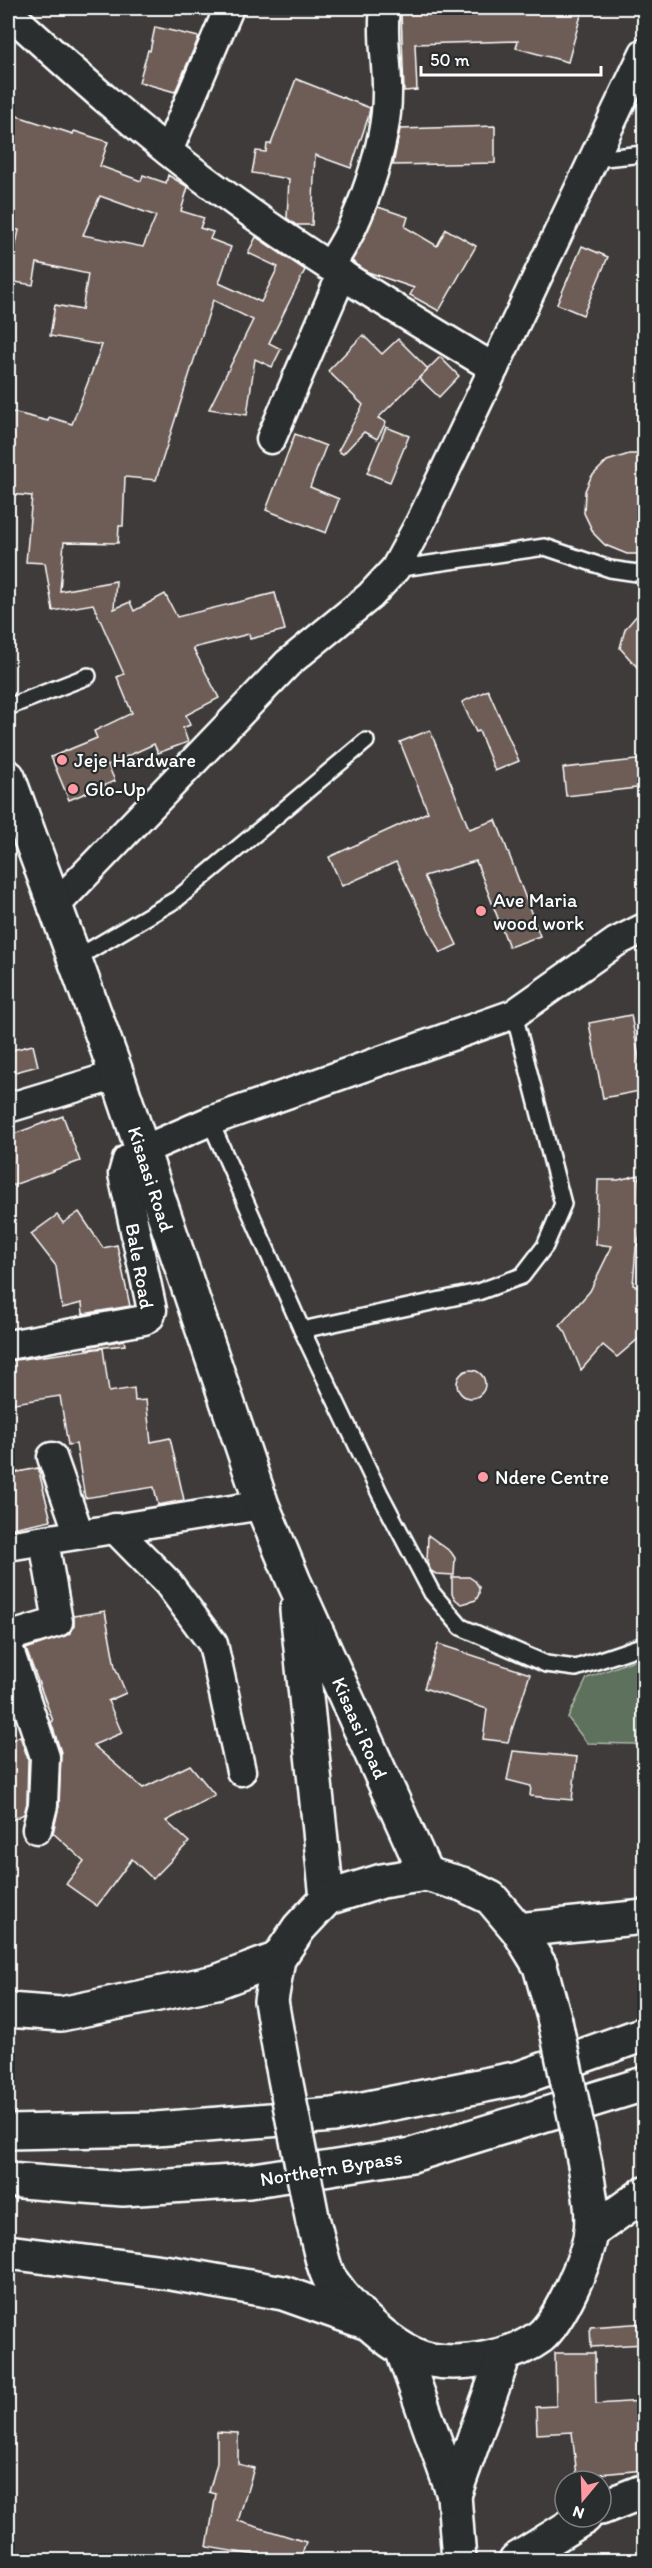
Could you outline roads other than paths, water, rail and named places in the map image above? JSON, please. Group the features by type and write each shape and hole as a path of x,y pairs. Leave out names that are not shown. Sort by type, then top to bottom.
{"main road":[{"name":"Kisaasi Road","path":"8,777 53,908 117,1075 262,1505 294,1582 426,1874"},
{"name":"Kisaasi Road","path":"294,1582 327,1898"},
{"path":"426,1874 462,1884 491,1898 518,1930 540,1966 555,2020 585,2164 590,2196 591,2232 581,2268 562,2307 540,2337 504,2355 467,2362 430,2360 402,2349 368,2323 329,2277 313,2222 271,2001 278,1959 299,1928 327,1898 382,1881 426,1874"},
{"path":"518,1930 645,1917"},
{"path":"8,2010 61,2014 216,1982 278,1959"},
{"path":"8,2132 156,2129 333,2115 520,2078 645,2034"},
{"name":"Northern Bypass","path":"8,2180 123,2188 249,2181 412,2155 645,2085"},
{"path":"591,2232 645,2194"},
{"path":"8,2252 171,2272 284,2293 368,2323"},
{"path":"402,2349 454,2495 459,2560"},
{"path":"454,2495 504,2355"},
{"path":"613,2503 645,2491"},
{"path":"516,2560 566,2529"}],"street":[{"path":"168,151 230,8"},
{"path":"271,439 359,211 378,150 387,95 383,46 385,8"},
{"path":"8,12 78,77 168,151 255,216 335,270 494,368"},
{"path":"53,908 288,663 370,596 395,569 421,521 645,53"},
{"path":"141,1151 210,1121 514,1014 616,942 645,928"},
{"path":"8,1108 117,1075"},
{"name":"Bale Road","path":"8,1346 144,1320 150,1316 152,1310 123,1174 127,1160 141,1151"},
{"path":"52,1457 79,1534"},
{"path":"8,1546 262,1505"},
{"path":"114,1528 168,1583 213,1644 242,1771"},
{"path":"8,1637 58,1622 44,1540"},
{"path":"8,1647 45,1757 43,1805 37,1829"}],"lane":[{"path":"594,159 645,154"},
{"path":"395,569 545,547 610,569 645,574"},
{"path":"8,707 88,676"},
{"path":"73,960 177,899 366,741"},
{"path":"302,1330 478,1292 522,1276 545,1246 563,1204 514,1014"},
{"path":"210,1121 302,1330 380,1494 432,1593 461,1627 546,1664 576,1668 645,1645"}],"place":[{"name":"Jeje Hardware","path":"62,760"},
{"name":"Glo-Up","path":"73,789"},
{"name":"Ave Maria wood work","path":"481,911"},
{"name":"Ndere Centre","path":"483,1477"}]}
